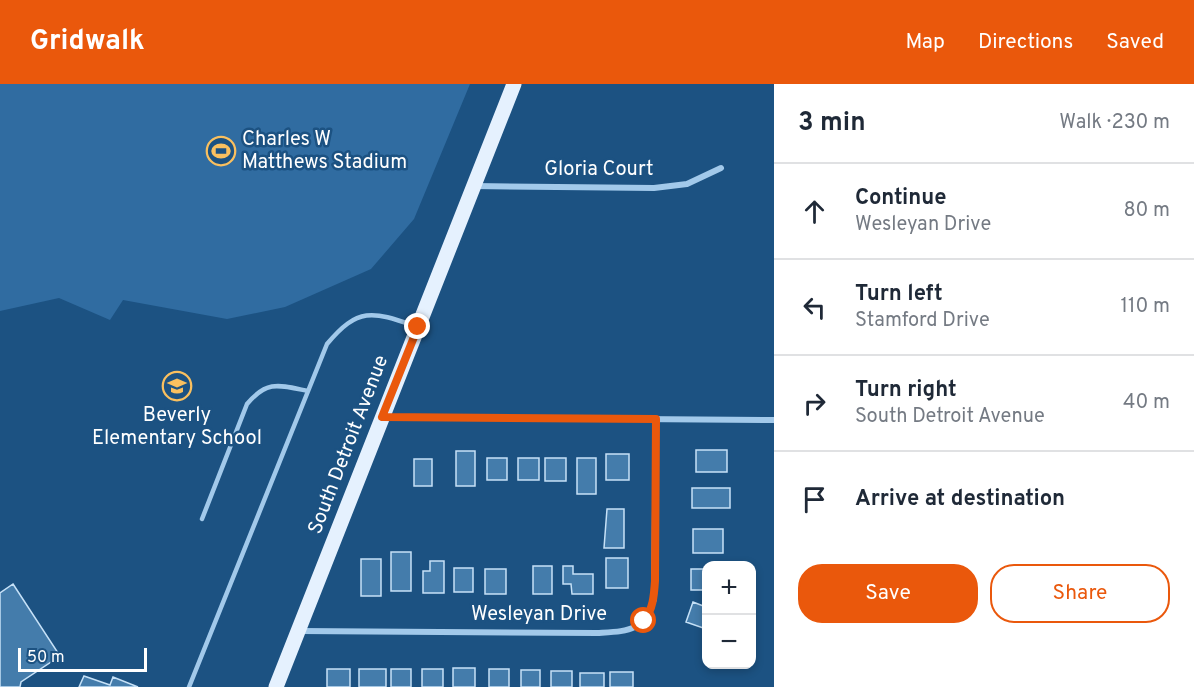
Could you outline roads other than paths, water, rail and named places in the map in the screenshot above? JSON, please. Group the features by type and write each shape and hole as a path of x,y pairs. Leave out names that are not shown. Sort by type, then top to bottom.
{"main road":[{"name":"South Detroit Avenue","path":"276,687 514,84"}],"street":[{"name":"Gloria Court","path":"473,186 654,188 687,184 721,168"},
{"path":"382,417 774,420"},
{"name":"Wesleyan Drive","path":"299,632 597,633 620,632 636,627 649,614 654,599 656,419"}],"lane":[{"path":"189,687 327,344 340,328 356,316 384,315 418,327"},
{"path":"202,519 247,404 259,390 278,385 308,391"}],"place":[{"name":"Charles W Matthews Stadium","path":"221,151"},
{"name":"Beverly Elementary School","path":"177,386"}]}
